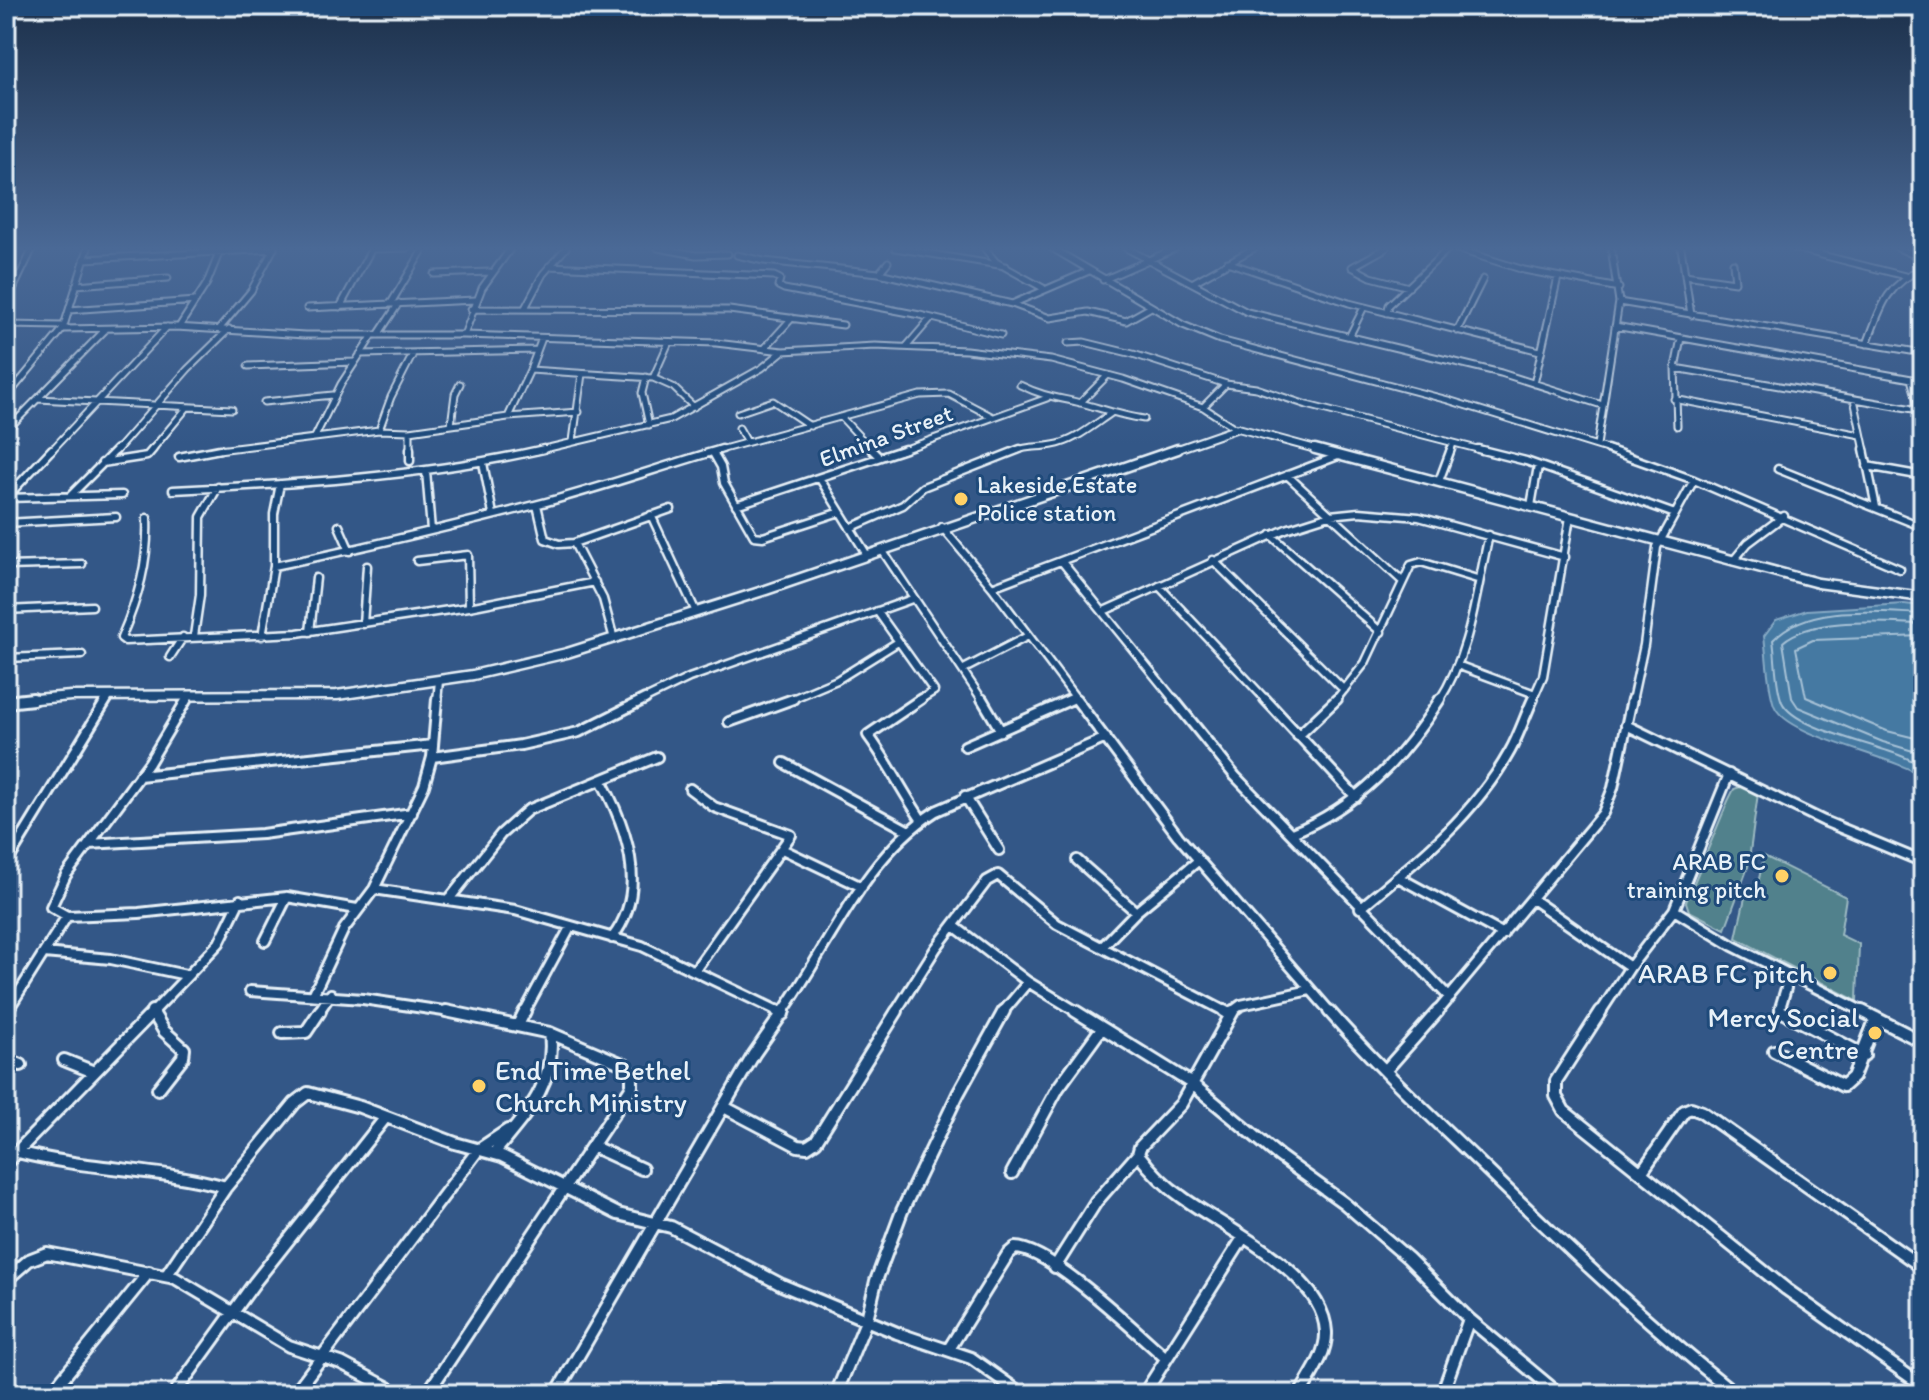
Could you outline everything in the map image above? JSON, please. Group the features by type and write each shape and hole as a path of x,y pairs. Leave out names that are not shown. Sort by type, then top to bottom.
{"street":[{"path":"6,398 63,328 68,313"},
{"path":"179,327 188,313"},
{"path":"220,328 235,313"},
{"path":"315,437 333,395 392,313"},
{"path":"464,335 470,313"},
{"path":"755,313 843,325"},
{"path":"907,313 1001,335"},
{"path":"1037,313 1050,318 1080,313"},
{"path":"1093,313 1122,321 1138,313"},
{"path":"1162,313 1183,325 1242,347 1448,400 1597,445 1784,516 1900,569"},
{"path":"1253,313 1350,335 1602,405"},
{"path":"1350,335 1361,313"},
{"path":"1388,313 1540,351"},
{"path":"1457,331 1466,313"},
{"path":"1534,384 1549,313"},
{"path":"1597,445 1617,313"},
{"path":"1682,313 1923,353"},
{"path":"1867,344 1879,313"},
{"path":"764,349 792,318"},
{"path":"907,346 931,318"},
{"path":"6,325 106,329 220,328 305,335 464,335 732,344 783,351 907,346 1051,360 1108,375 1203,407 1235,428 1832,586 1923,597"},
{"path":"1615,326 1923,381"},
{"path":"122,495 6,498 167,327"},
{"path":"6,431 106,329"},
{"path":"71,495 194,360 229,329"},
{"path":"508,417 542,338"},
{"path":"1677,426 1675,368 1681,338"},
{"path":"649,425 642,393 669,342"},
{"path":"1068,343 1084,342 1133,354 1226,384 1256,388 1307,405 1538,466 1675,514"},
{"path":"360,354 537,350"},
{"path":"173,490 348,481 483,463 681,415 709,395 762,368 783,351"},
{"path":"379,430 392,393 413,354"},
{"path":"248,366 354,362"},
{"path":"1675,368 1919,410"},
{"path":"530,370 650,377 673,387 694,407"},
{"path":"573,441 582,374"},
{"path":"1080,403 1108,375"},
{"path":"1911,379 1923,421"},
{"path":"451,425 455,394 460,384"},
{"path":"1203,407 1226,384"},
{"path":"1020,385 1047,398 1144,419"},
{"path":"274,566 350,551 537,505 747,442 920,395 941,393 955,397 991,416"},
{"path":"264,402 333,395"},
{"name":"Elmina Street","path":"736,505 820,479 1047,398"},
{"path":"38,399 232,409"},
{"path":"1674,399 1861,435"},
{"path":"1854,399 1876,507"},
{"path":"738,413 773,401 810,426"},
{"path":"102,463 147,456 186,409"},
{"path":"179,457 223,448 315,437 379,430 410,431 508,417 579,412"},
{"path":"850,528 903,505 923,487 1029,445 1051,446 1069,441 1110,414"},
{"path":"841,417 879,457"},
{"path":"739,428 747,442"},
{"path":"6,702 109,696 337,695 501,669 614,639 1235,428"},
{"path":"410,431 410,461"},
{"path":"1439,481 1453,444"},
{"path":"713,453 752,533 763,537 840,512"},
{"path":"992,587 1063,563 1341,455"},
{"path":"483,463 493,514"},
{"path":"1531,506 1538,466"},
{"path":"1867,466 1923,476"},
{"path":"1778,469 1923,527"},
{"path":"426,471 431,530"},
{"path":"1287,475 1401,580"},
{"path":"820,479 867,555"},
{"path":"1385,1071 1450,998 1603,813 1613,788 1644,645 1655,557 1660,541 1694,480"},
{"path":"262,636 274,566 274,514 280,484"},
{"path":"194,636 200,595 201,517 218,487"},
{"path":"537,505 545,539 559,544 574,543 671,509"},
{"path":"1104,611 1271,535 1329,515 1384,514 1441,523 1565,557"},
{"path":"651,515 696,612"},
{"path":"1733,561 1748,543 1784,516"},
{"path":"6,523 116,517"},
{"path":"1360,908 1439,843 1479,797 1510,751 1543,676 1570,517"},
{"path":"147,518 146,568 121,639 310,632 469,607 595,582"},
{"path":"339,526 350,551"},
{"path":"942,527 992,587 1199,860 1310,990 1385,1071 1633,1308 1736,1394"},
{"path":"1271,535 1381,632"},
{"path":"1292,833 1316,824 1356,797 1397,757 1433,711 1457,665 1489,535"},
{"path":"574,543 609,614 614,639"},
{"path":"882,550 912,599 964,669 1001,731"},
{"path":"417,561 468,555 469,607"},
{"path":"1213,560 1344,690"},
{"path":"1298,736 1361,671 1381,632 1401,580 1416,562 1477,579"},
{"path":"1063,563 1104,611 1169,698 1255,798 1450,998"},
{"path":"6,566 82,564"},
{"path":"363,624 367,566"},
{"path":"310,632 316,578"},
{"path":"1159,586 1356,797"},
{"path":"432,757 521,745 579,732 689,678 912,599"},
{"path":"6,610 92,606"},
{"path":"877,611 933,688 933,694 870,731 868,737 890,765 898,786 921,819"},
{"path":"964,669 1028,636"},
{"path":"170,657 183,637"},
{"path":"729,722 811,695 844,679 898,642"},
{"path":"6,658 82,655"},
{"path":"1457,665 1535,694"},
{"path":"314,993 326,964 357,909 374,889 412,813 432,757 439,681"},
{"path":"6,864 109,696"},
{"path":"189,696 139,776 89,844 51,907 67,916 139,913 287,897 357,909"},
{"path":"965,746 1075,698"},
{"path":"1626,725 1824,821 1923,862"},
{"path":"556,1394 754,1054 783,1014 873,869 921,819 965,796 1106,738"},
{"path":"139,776 433,745"},
{"path":"450,898 514,820 540,805 657,757"},
{"path":"784,763 909,831"},
{"path":"1729,774 1674,910 1630,967 1556,1081 1556,1096 1564,1111 1786,1289 1923,1386"},
{"path":"602,782 631,859 632,901 628,914 612,938"},
{"path":"690,789 714,807 788,832 789,838 695,970"},
{"path":"965,796 999,850"},
{"path":"89,844 262,834 412,813"},
{"path":"782,849 862,887"},
{"path":"1077,860 1136,912"},
{"path":"1102,947 1136,912 1199,860"},
{"path":"724,1107 798,1146 807,1147 816,1141 936,948 987,881 998,875 1057,924 1229,1014"},
{"path":"1398,877 1503,934"},
{"path":"374,889 515,910 642,946 783,1014"},
{"path":"265,941 287,897"},
{"path":"1532,899 1630,967"},
{"path":"6,1163 219,943 240,900"},
{"path":"1674,910 1733,946 1923,1042"},
{"path":"6,1014 67,916"},
{"path":"518,1025 571,926"},
{"path":"954,926 1028,982 1191,1083 1279,1156 1344,1203 1408,1258 1469,1319 1559,1394"},
{"path":"44,953 148,965 186,975"},
{"path":"836,1394 867,1319 876,1281 902,1211 1003,1012 1028,982"},
{"path":"1786,988 1780,1008 1782,1014 1864,1055"},
{"path":"1055,1267 1096,1202 1138,1154 1140,1147 1181,1104 1229,1014 1241,1005 1310,990"},
{"path":"250,991 331,994 518,1025 550,1033 625,1065 632,1075 632,1086 427,1394"},
{"path":"282,1033 306,1032 331,994"},
{"path":"152,1011 164,1031 184,1049 183,1057 158,1089"},
{"path":"1774,1051 1843,1086 1853,1077 1864,1055 1876,1018"},
{"path":"1012,1173 1035,1125 1079,1055 1101,1029"},
{"path":"494,1153 550,1078 554,1061 550,1033"},
{"path":"6,1059 21,1065"},
{"path":"64,1060 94,1072"},
{"path":"166,1276 226,1187 303,1095 326,1097 494,1153 618,1214 692,1237 782,1285 897,1333 971,1358 1022,1394"},
{"path":"1641,1173 1684,1111 1691,1108 1702,1112 1923,1268"},
{"path":"174,1394 233,1311 386,1117"},
{"path":"294,1394 478,1150 514,1127"},
{"path":"592,1146 642,1169"},
{"path":"18,1152 76,1166 160,1172 226,1187"},
{"path":"1138,1154 1166,1184 1259,1247 1314,1295 1324,1312 1326,1333 1318,1362 1300,1394"},
{"path":"1144,1394 1243,1238"},
{"path":"949,1349 1015,1248 1026,1248 1055,1267 1166,1358"},
{"path":"6,1280 29,1260 47,1253 166,1276 233,1311 289,1346 322,1355 400,1394"},
{"path":"50,1394 149,1272"},
{"path":"1442,1394 1469,1319"},
{"path":"702,1394 710,1391 717,1394"}],"green space":[{"path":"1743,786 1758,793 1748,867 1725,929 1689,911 1686,902 1728,801 1734,789"},
{"name":"ARAB FC pitch","path":"1764,856 1846,897 1840,935 1859,944 1857,1001 1736,938 1746,893 1755,897"}],"water":[{"path":"1904,604 1923,606 1923,777 1798,727 1783,717 1774,705 1770,688 1764,636 1776,620 1807,610"}],"place":[{"name":"Lakeside Estate Police station","path":"961,499"},
{"name":"ARAB FC training pitch","path":"1782,876"},
{"name":"ARAB FC pitch","path":"1830,973"},
{"name":"Mercy Social Centre","path":"1875,1033"},
{"name":"End Time Bethel Church Ministry","path":"479,1086"}]}
